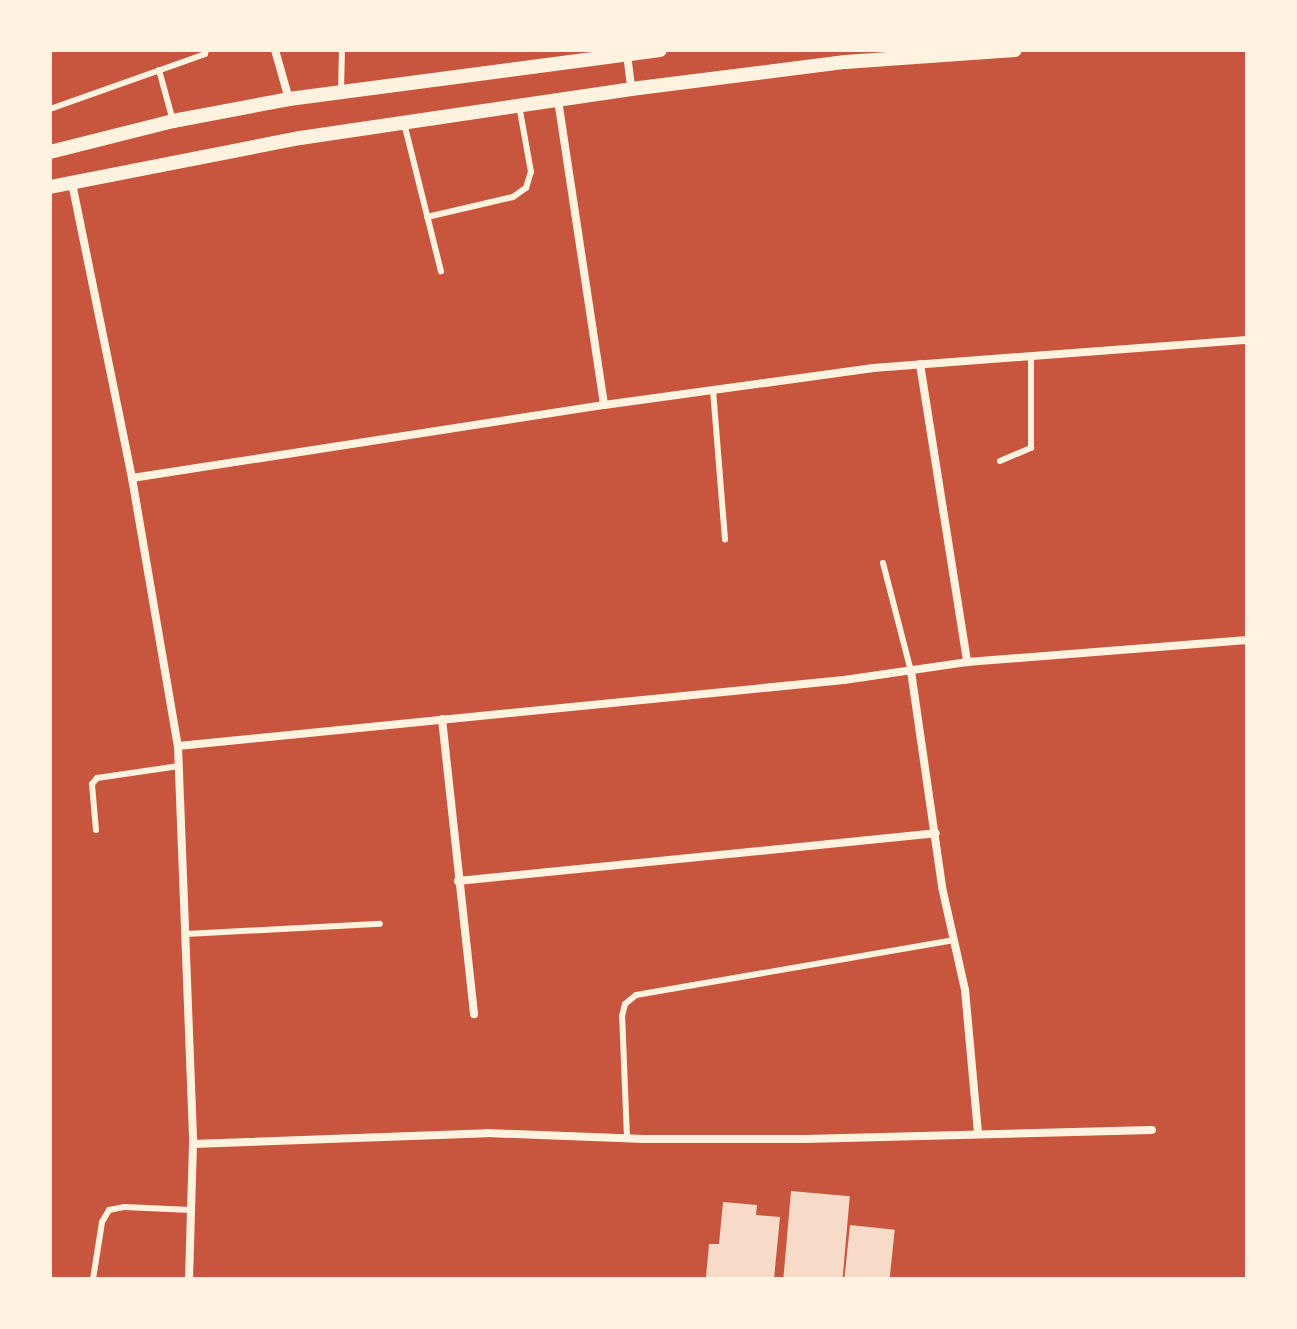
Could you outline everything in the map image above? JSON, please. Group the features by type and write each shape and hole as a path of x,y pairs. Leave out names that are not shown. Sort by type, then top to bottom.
{"street":[{"path":"275,50 289,99"},
{"path":"50,152 173,121 289,99 660,50"},
{"path":"50,187 196,157 404,122 631,89 845,62 1015,50"},
{"path":"627,52 631,89"},
{"path":"558,100 604,405"},
{"path":"72,183 132,478 178,746 193,1144 189,1279"},
{"path":"132,478 604,405 920,364 1247,340"},
{"path":"920,364 967,662"},
{"path":"178,746 911,671 967,662 1247,640"},
{"path":"911,671 954,940 965,990 978,1133"},
{"path":"442,719 474,1014"},
{"path":"458,881 936,833"},
{"path":"193,1144 487,1133 805,1139 1152,1130"}],"lane":[{"path":"50,109 205,54 206,50"},
{"path":"341,91 342,50"},
{"path":"159,70 173,121"},
{"path":"427,217 513,197 526,188 531,172 519,105"},
{"path":"404,122 441,271"},
{"path":"1000,461 1031,448 1031,358"},
{"path":"713,390 725,540"},
{"path":"883,563 911,671"},
{"path":"96,830 92,784 97,778 179,766"},
{"path":"186,934 380,924"},
{"path":"627,1138 622,1016 625,1004 636,995 954,940"},
{"path":"93,1279 102,1222 109,1210 124,1207 191,1210"}],"building":[{"path":"791,1191 850,1196 843,1279 783,1279"},
{"path":"723,1202 757,1205 756,1215 780,1217 774,1279 706,1277 709,1244 719,1244"},
{"path":"850,1225 895,1230 890,1279 844,1279"}]}
